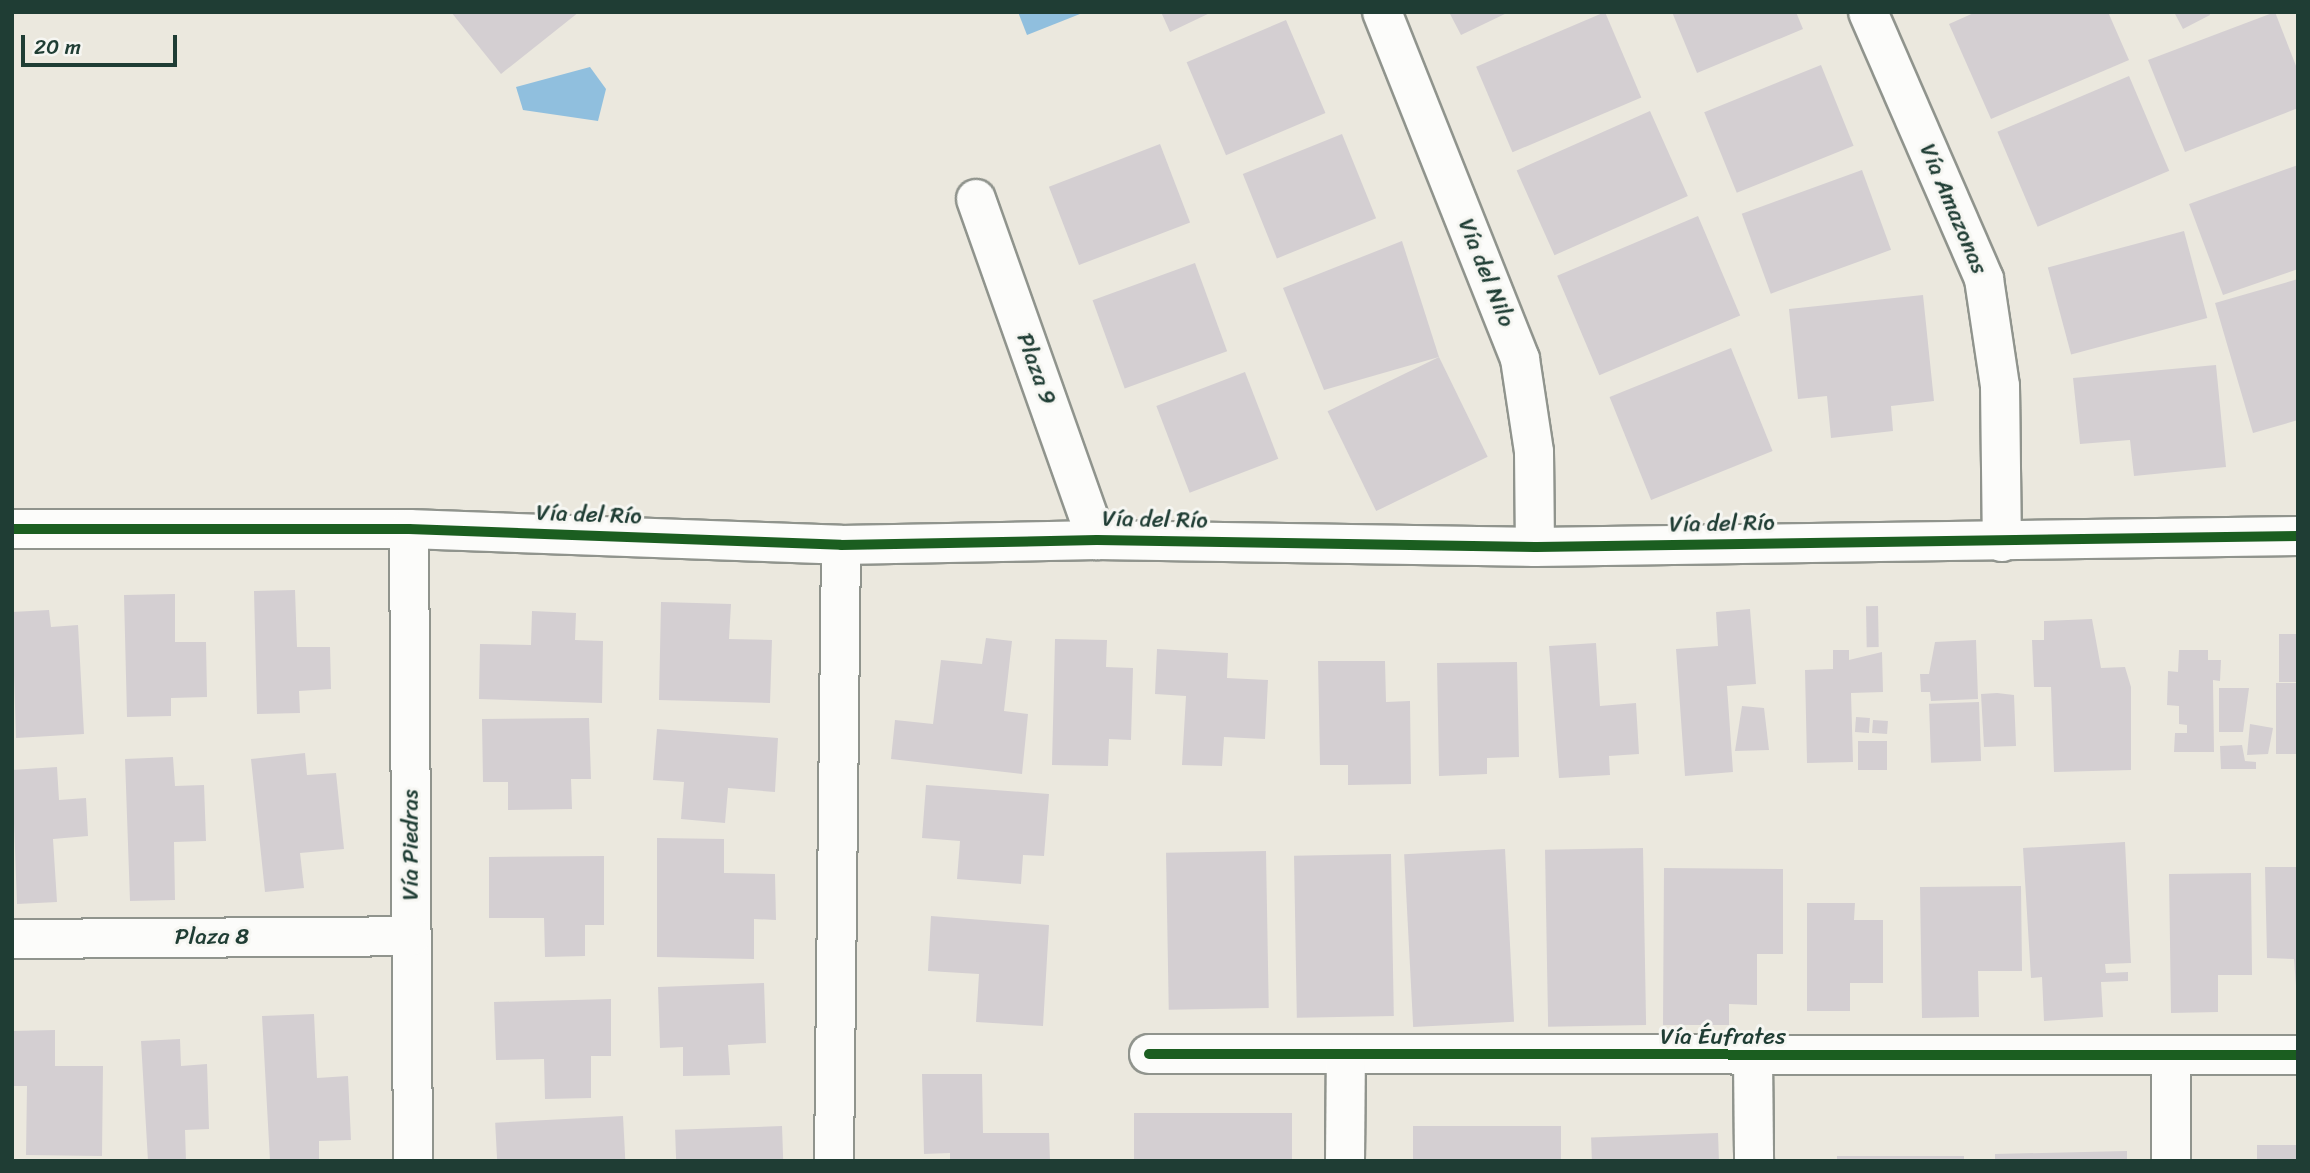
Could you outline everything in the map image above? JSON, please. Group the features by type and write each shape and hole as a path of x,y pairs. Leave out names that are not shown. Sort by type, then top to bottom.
{"street":[{"name":"Vía del Nilo","path":"1382,12 1520,359 1534,452 1535,547"},
{"name":"Vía Amazonas","path":"1868,12 1984,279 2000,386 2002,542"},
{"name":"Plaza 9","path":"976,199 1097,540"},
{"name":"Vía del Río","path":"12,529 409,529 841,545 1097,540 1535,547 2298,536"},
{"name":"Vía Piedras","path":"409,529 413,1161"},
{"path":"834,1161 841,545"},
{"name":"Plaza 8","path":"12,939 411,936"},
{"name":"Vía Éufrates","path":"1149,1054 1754,1059 2298,1055"},
{"path":"1345,1161 1346,1055"},
{"path":"2171,1057 2171,1161"},
{"path":"1754,1059 1754,1161"}],"water":[{"path":"1018,12 1085,12 1027,35"},
{"path":"590,67 606,89 598,121 523,110 516,87"}],"building":[{"path":"451,12 579,12 501,74"},
{"path":"1161,12 1212,12 1170,32"},
{"path":"1449,12 1509,12 1461,35"},
{"path":"1605,12 1641,98 1512,152 1476,67"},
{"path":"1672,12 1796,12 1803,29 1697,73"},
{"path":"1976,12 2108,12 2129,60 1991,119 1949,24"},
{"path":"2174,12 2209,12 2210,15 2183,29"},
{"path":"2275,12 2298,71 2298,108 2185,152 2148,60"},
{"path":"1286,20 1325,113 1226,155 1187,62"},
{"path":"1821,65 1854,146 1737,193 1704,112"},
{"path":"2129,76 2169,171 2038,227 1997,132"},
{"path":"1650,111 1688,196 1554,255 1517,170"},
{"path":"1342,134 1376,218 1277,258 1243,174"},
{"path":"1160,144 1190,222 1079,265 1049,187"},
{"path":"2298,165 2298,269 2223,295 2189,204"},
{"path":"1862,170 1891,250 1771,294 1742,214"},
{"path":"1698,216 1740,315 1599,375 1557,276"},
{"path":"2184,231 2207,318 2071,354 2048,267"},
{"path":"1402,241 1439,357 1324,390 1283,288"},
{"path":"1195,263 1227,351 1125,389 1093,300"},
{"path":"2298,279 2298,420 2253,433 2215,303"},
{"path":"1923,295 1934,401 1891,406 1893,431 1831,438 1827,396 1798,399 1789,309"},
{"path":"1731,348 1773,451 1651,500 1610,397"},
{"path":"1439,357 1488,457 1376,511 1328,411"},
{"path":"2216,365 2226,467 2134,476 2130,440 2080,444 2073,378"},
{"path":"1245,372 1278,459 1190,493 1156,406"},
{"path":"295,590 297,647 330,647 331,689 299,691 300,713 257,714 254,591"},
{"path":"175,594 175,642 206,642 207,697 171,698 171,716 127,717 124,595"},
{"path":"661,602 731,604 729,639 772,640 770,703 659,700"},
{"path":"1866,606 1878,606 1879,647 1867,647"},
{"path":"1750,609 1756,684 1727,686 1733,772 1685,776 1676,649 1718,646 1716,612"},
{"path":"49,610 51,627 78,625 84,734 16,738 12,612"},
{"path":"532,611 576,613 575,640 603,641 602,703 479,699 480,644 531,645"},
{"path":"2092,619 2101,668 2125,667 2131,687 2131,770 2054,772 2051,687 2034,687 2032,640 2044,640 2044,621"},
{"path":"2279,634 2298,634 2298,682 2279,682"},
{"path":"986,638 1012,641 1004,711 1028,714 1022,774 891,759 895,720 933,724 941,660 982,664"},
{"path":"1055,639 1107,640 1106,667 1133,668 1131,740 1109,739 1108,766 1052,765"},
{"path":"1976,640 1978,699 1931,701 1930,692 1921,692 1920,674 1929,674 1935,642"},
{"path":"1596,643 1600,706 1636,703 1639,754 1609,756 1610,775 1559,778 1549,646"},
{"path":"1157,649 1228,653 1227,678 1268,680 1265,739 1224,737 1222,766 1182,765 1186,696 1155,694"},
{"path":"1833,650 1849,650 1849,660 1882,652 1883,692 1851,693 1853,762 1807,763 1805,670 1833,669"},
{"path":"2179,650 2208,650 2208,660 2221,660 2220,681 2213,680 2214,752 2174,752 2175,733 2187,733 2187,725 2179,724 2179,706 2167,705 2168,671 2178,672"},
{"path":"1318,661 1385,661 1386,702 1410,701 1411,784 1348,785 1348,765 1320,765"},
{"path":"1517,662 1519,757 1487,758 1487,774 1439,776 1437,663"},
{"path":"2276,683 2298,683 2298,754 2276,754"},
{"path":"2219,688 2249,688 2243,732 2219,732"},
{"path":"1981,694 2014,695 2016,746 1984,747"},
{"path":"1979,702 1981,761 1931,763 1929,704"},
{"path":"1742,706 1764,708 1769,750 1735,751"},
{"path":"1856,717 1870,718 1869,733 1855,732"},
{"path":"589,718 591,779 571,779 572,809 508,810 508,782 483,782 482,719"},
{"path":"1873,720 1888,721 1887,734 1872,733"},
{"path":"2250,724 2273,728 2268,754 2247,755"},
{"path":"657,729 778,738 775,792 728,788 725,823 681,819 684,782 653,780"},
{"path":"1858,741 1887,741 1887,770 1858,770"},
{"path":"2242,745 2245,761 2256,762 2256,769 2221,769 2220,746"},
{"path":"305,753 307,775 336,773 344,849 300,853 304,888 265,892 251,759"},
{"path":"173,757 175,786 204,785 206,841 174,842 175,900 130,901 125,759"},
{"path":"57,767 59,800 86,798 88,836 53,839 57,902 17,904 12,770"},
{"path":"926,785 1049,794 1044,856 1023,855 1021,884 957,879 960,841 922,838"},
{"path":"657,838 724,839 724,873 775,874 776,920 754,919 754,959 657,957"},
{"path":"2125,842 2131,963 2105,964 2106,973 2128,972 2128,981 2101,982 2103,1017 2044,1021 2042,977 2031,978 2023,848"},
{"path":"1643,848 1646,1025 1548,1027 1545,850"},
{"path":"1505,849 1514,1022 1413,1027 1404,854"},
{"path":"1266,851 1269,1008 1169,1010 1166,853"},
{"path":"1391,854 1394,1016 1297,1018 1294,856"},
{"path":"604,856 604,925 585,925 585,956 545,957 544,918 489,918 489,857"},
{"path":"2265,867 2296,867 2298,1012 2294,959 2267,958"},
{"path":"1664,868 1783,869 1783,954 1757,954 1757,1005 1729,1004 1729,1025 1663,1025"},
{"path":"2251,873 2252,975 2218,975 2218,1012 2171,1013 2169,874"},
{"path":"2021,886 2022,971 1978,971 1979,1017 1922,1018 1920,887"},
{"path":"1807,903 1855,903 1854,920 1883,920 1883,983 1850,983 1850,1011 1807,1011"},
{"path":"931,916 1049,925 1043,1026 976,1022 979,974 928,971"},
{"path":"764,983 766,1043 728,1045 730,1075 683,1076 683,1047 660,1048 658,987"},
{"path":"611,999 611,1056 591,1056 591,1098 545,1099 544,1059 496,1060 494,1002"},
{"path":"314,1014 317,1078 348,1076 351,1140 319,1141 319,1159 270,1161 262,1016"},
{"path":"55,1030 55,1066 103,1066 102,1156 26,1155 27,1086 12,1086 12,1031"},
{"path":"180,1039 181,1066 207,1064 209,1129 185,1130 186,1161 148,1161 141,1041"},
{"path":"922,1074 982,1074 983,1133 1049,1133 1050,1161 950,1161 950,1153 924,1154"},
{"path":"1134,1113 1292,1113 1292,1161 1134,1161"},
{"path":"623,1116 625,1161 497,1161 495,1123"},
{"path":"782,1126 783,1161 676,1161 675,1130"},
{"path":"1413,1126 1561,1126 1561,1161 1413,1161"},
{"path":"1718,1133 1719,1161 1592,1161 1591,1137"},
{"path":"2257,1145 2298,1145 2298,1161 2257,1161"},
{"path":"2127,1151 2127,1161 1995,1161 1995,1154"},
{"path":"1837,1156 1964,1156 1964,1161 1837,1161"}],"cycle path":[{"path":"12,529 409,529 841,545 1097,540 1535,547 2298,536"},
{"path":"1149,1054 2298,1055"}]}
